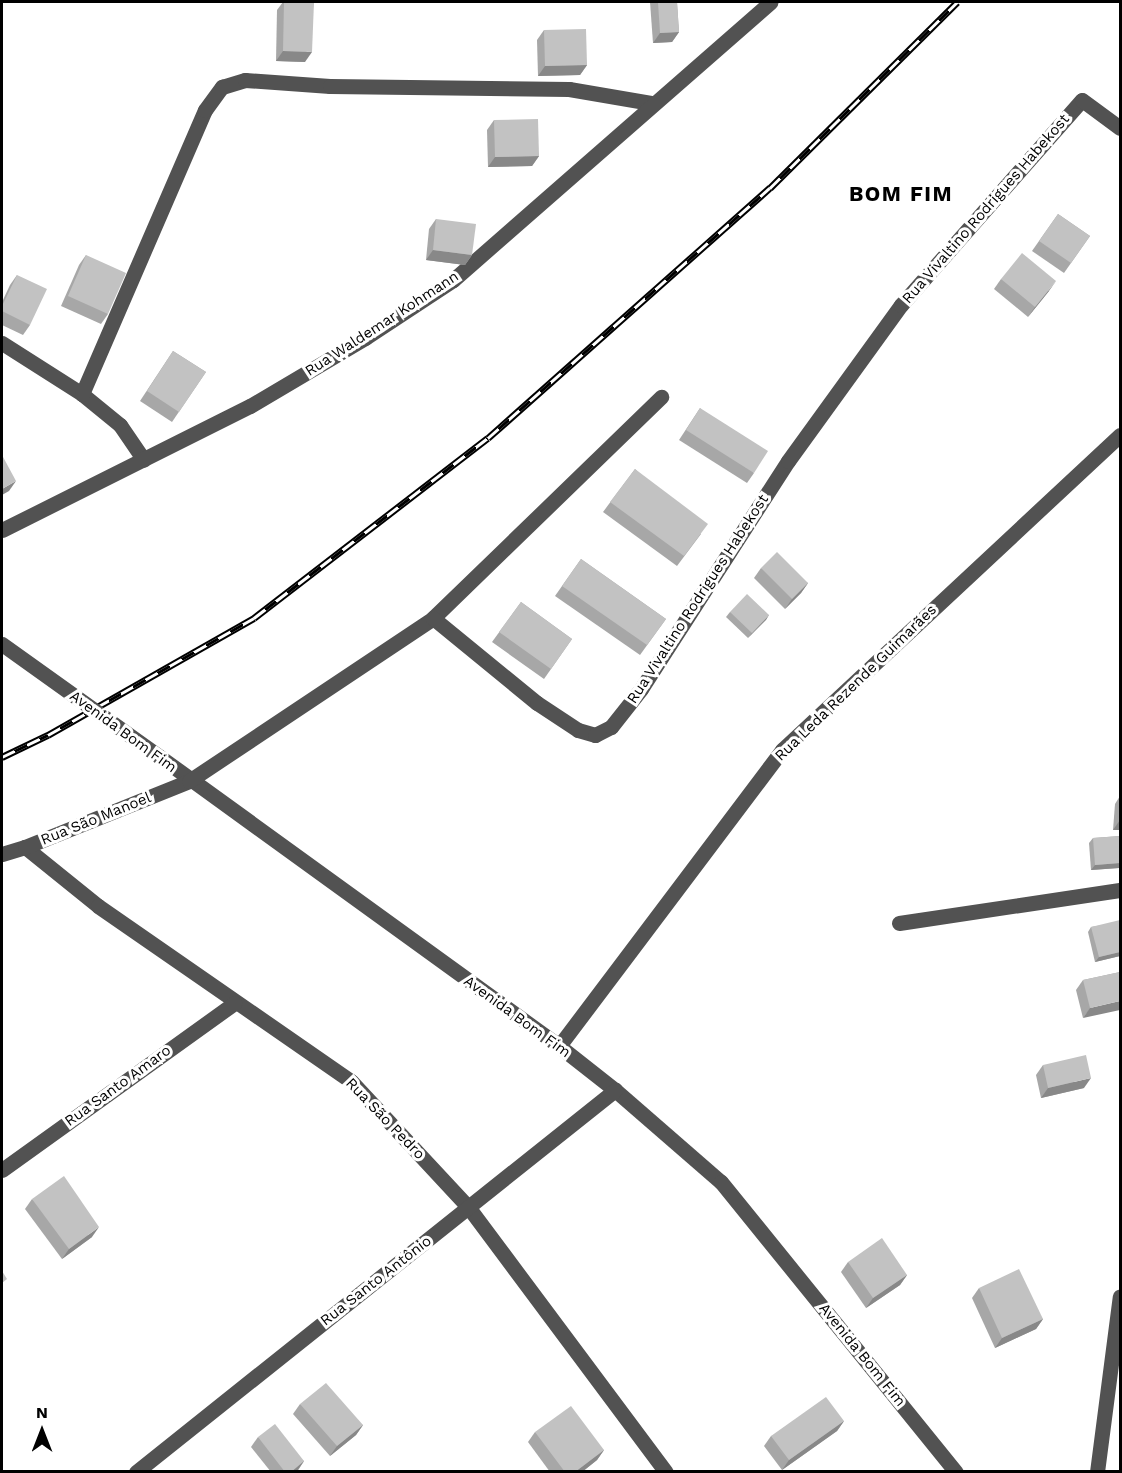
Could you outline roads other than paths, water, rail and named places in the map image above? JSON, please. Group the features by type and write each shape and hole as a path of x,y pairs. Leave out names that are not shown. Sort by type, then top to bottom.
{"street":[{"name":"Rua Waldemar Kohmann","path":"2,530 259,401 364,338 453,280 651,103 770,2"},
{"path":"82,394 205,110 222,87 245,80 330,86 557,88 651,103"},
{"name":"Rua Vivaltino Rodrigues Habekost","path":"433,618 537,703 578,730 595,735 611,727 641,689 788,461 843,382 901,305 1082,100 1120,128"},
{"path":"2,343 82,394 120,425 144,460"},
{"path":"189,781 433,618 661,397"},
{"name":"Rua Leda Rezende Guimarães","path":"559,1046 782,750 1120,435"},
{"name":"Avenida Bom Fim","path":"2,644 559,1046 615,1090 721,1182 956,1472"},
{"name":"Rua São Manoel","path":"2,854 25,847 189,781"},
{"name":"Rua São Pedro","path":"25,847 98,906 234,1003 351,1082 469,1208 666,1472"},
{"path":"899,923 1120,890"},
{"name":"Rua Santo Amaro","path":"2,1170 234,1003"},
{"name":"Rua Santo Antônio","path":"136,1472 615,1090"},
{"path":"1097,1472 1120,1296"}],"railway":[{"path":"2,757 48,735 254,618 488,438 770,188 957,2"}],"district":[{"name":"BOM FIM","path":"901,194"}]}
